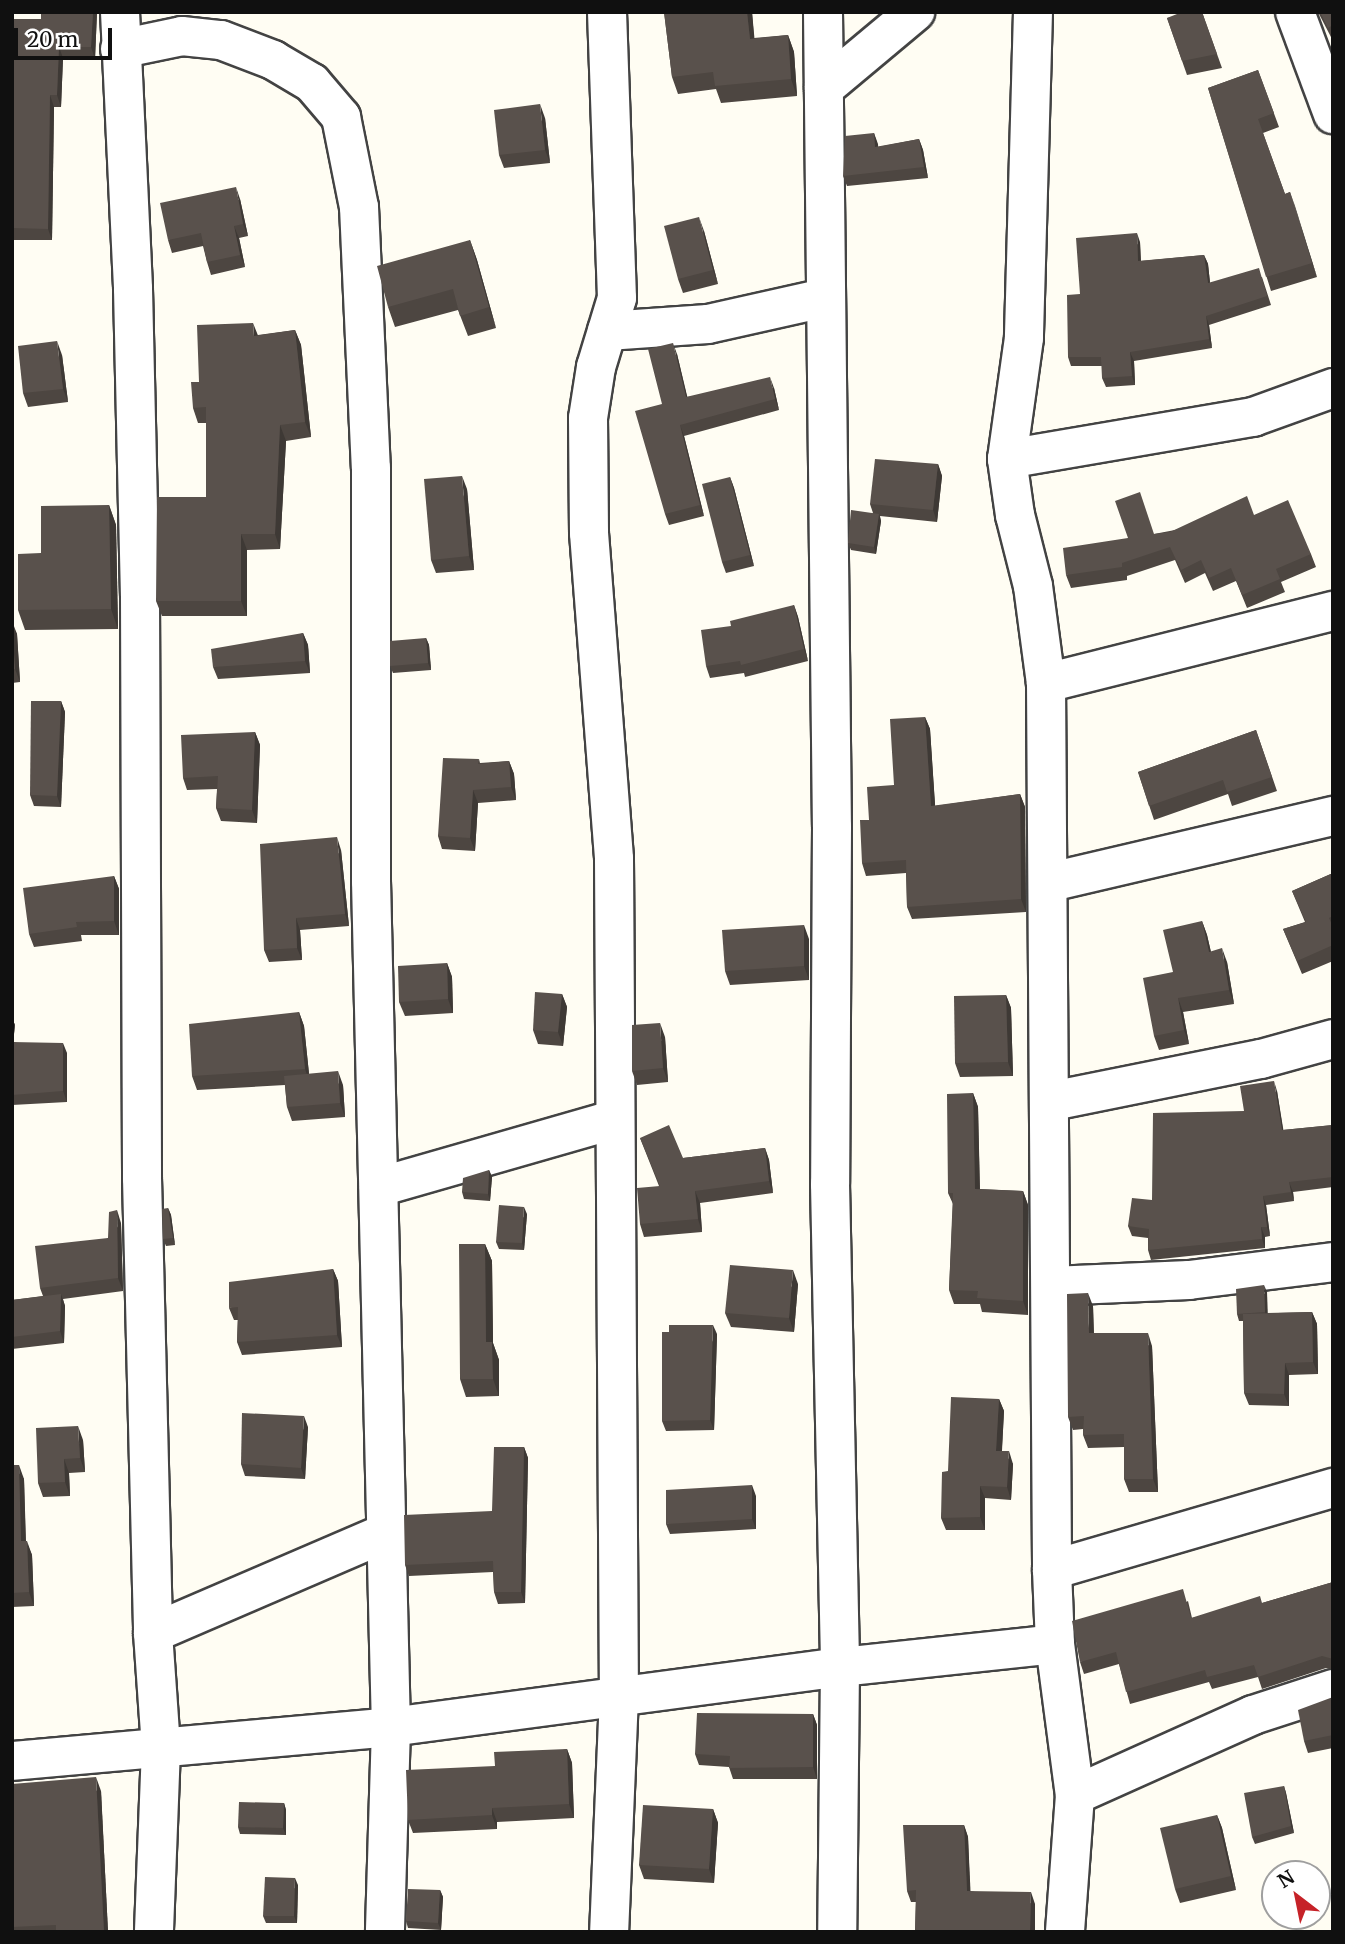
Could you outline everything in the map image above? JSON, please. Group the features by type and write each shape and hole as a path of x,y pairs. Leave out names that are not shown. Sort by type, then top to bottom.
{"street":[{"path":"607,12 617,298 596,367 588,431 589,533 614,859 612,1120 619,1696 609,1932"},
{"path":"823,12 824,298 832,827 830,1184 840,1667 837,1932"},
{"path":"824,88 915,12"},
{"path":"1033,12 1024,338 1007,459 1014,515 1033,586 1046,683 1051,883 1052,1570 1055,1644 1075,1795 1065,1932"},
{"path":"1295,12 1333,114"},
{"path":"154,1932 160,1748 153,1633 142,1178 140,597 133,289 120,31 222,40 272,60 312,83 341,117 351,153 359,207 371,468 371,881 391,1727 385,1932"},
{"path":"607,331 708,324 824,298"},
{"path":"1007,459 1253,417 1333,388"},
{"path":"1046,683 1333,611"},
{"path":"1051,883 1333,816"},
{"path":"1052,1101 1261,1059 1333,1039"},
{"path":"379,1187 612,1120"},
{"path":"1052,1286 1189,1280 1333,1262"},
{"path":"1052,1570 1333,1488"},
{"path":"153,1633 387,1532"},
{"path":"12,1761 391,1727 840,1667 1055,1644"},
{"path":"1075,1795 1254,1715 1333,1689"}],"building":[{"path":"41,12 93,12 91,47 59,47 57,95 50,95 48,229 12,228 12,19 41,19"},
{"path":"664,12 747,12 750,39 788,35 791,79 715,86 713,72 672,77"},
{"path":"1182,12 1202,12 1217,54 1182,61 1167,18"},
{"path":"1320,12 1333,12 1333,25 1328,28"},
{"path":"1258,70 1274,113 1258,119 1285,194 1290,192 1312,263 1266,277 1208,88"},
{"path":"540,104 545,150 499,155 494,110"},
{"path":"874,133 875,147 919,139 924,167 843,176 845,136"},
{"path":"236,187 243,224 234,226 240,255 207,262 201,233 168,240 160,203"},
{"path":"699,217 713,270 678,279 664,226"},
{"path":"1137,233 1138,261 1204,255 1208,283 1259,268 1267,296 1206,316 1209,339 1130,352 1132,376 1102,378 1101,357 1068,357 1067,295 1080,294 1076,238"},
{"path":"470,240 489,307 460,316 453,289 388,307 377,266"},
{"path":"253,323 254,336 295,330 305,422 280,425 275,534 241,534 241,601 156,601 157,497 206,497 206,407 193,408 191,382 199,382 197,325"},
{"path":"57,341 63,389 23,393 18,346"},
{"path":"673,343 686,397 770,377 775,399 680,425 700,505 665,514 635,411 662,404 648,349"},
{"path":"875,459 938,464 933,510 870,504"},
{"path":"462,476 469,556 431,560 424,479"},
{"path":"730,477 750,555 722,562 702,484"},
{"path":"1140,492 1154,534 1170,532 1247,496 1254,515 1288,500 1311,554 1276,569 1280,579 1242,595 1231,568 1209,578 1201,560 1181,570 1170,547 1122,563 1122,567 1066,575 1063,548 1128,538 1115,501"},
{"path":"109,505 111,609 18,610 18,554 41,553 41,506"},
{"path":"851,510 879,514 874,547 848,543"},
{"path":"794,605 804,649 741,665 740,661 706,666 701,630 731,626 730,621"},
{"path":"12,625 15,669 12,669"},
{"path":"303,633 305,661 213,667 211,649"},
{"path":"426,638 428,663 390,666 390,641"},
{"path":"31,701 61,701 57,796 30,795"},
{"path":"925,717 931,806 1020,794 1021,899 907,907 906,860 862,863 860,820 869,820 867,787 894,785 890,719"},
{"path":"1256,730 1272,777 1227,792 1223,780 1149,806 1138,772"},
{"path":"255,732 252,810 216,808 218,776 183,778 181,735"},
{"path":"443,758 479,759 478,764 509,761 511,787 473,790 470,838 438,836"},
{"path":"337,837 345,914 296,918 297,948 264,950 260,844"},
{"path":"1333,873 1333,916 1329,918 1333,927 1333,945 1297,961 1283,929 1306,922 1292,891"},
{"path":"114,876 114,921 76,922 77,927 29,934 23,888"},
{"path":"1202,921 1209,952 1222,948 1229,990 1178,998 1184,1030 1154,1036 1143,978 1173,972 1163,930"},
{"path":"804,925 804,966 725,971 722,930"},
{"path":"447,963 448,999 399,1002 398,966"},
{"path":"535,992 562,994 558,1032 533,1030"},
{"path":"1006,995 1008,1062 955,1063 954,996"},
{"path":"299,1012 305,1069 192,1076 189,1024"},
{"path":"660,1023 663,1068 632,1071 632,1025"},
{"path":"12,1042 63,1043 63,1091 12,1095"},
{"path":"338,1071 340,1103 287,1107 284,1076"},
{"path":"1274,1081 1282,1130 1333,1125 1333,1177 1289,1182 1291,1192 1263,1196 1267,1227 1261,1227 1262,1239 1148,1250 1149,1229 1128,1226 1132,1198 1152,1200 1153,1113 1244,1111 1240,1086"},
{"path":"973,1093 975,1189 1023,1191 1023,1301 977,1298 978,1291 949,1290 953,1193 948,1193 947,1094"},
{"path":"669,1125 683,1158 765,1148 769,1181 695,1191 698,1219 640,1224 637,1188 660,1186 640,1138"},
{"path":"489,1170 488,1194 462,1192 463,1178"},
{"path":"499,1205 524,1207 522,1243 496,1242"},
{"path":"168,1208 173,1238 163,1239 162,1209"},
{"path":"117,1210 118,1278 40,1288 35,1246 108,1238 109,1212"},
{"path":"459,1244 485,1244 486,1342 492,1342 493,1379 460,1379"},
{"path":"730,1265 793,1270 789,1318 725,1313"},
{"path":"333,1269 337,1335 237,1342 238,1307 229,1308 229,1282"},
{"path":"1264,1285 1265,1312 1237,1314 1236,1289"},
{"path":"1088,1293 1089,1333 1148,1333 1153,1479 1124,1479 1124,1434 1083,1435 1084,1416 1068,1417 1067,1294"},
{"path":"61,1294 60,1331 12,1337 12,1300"},
{"path":"1312,1312 1313,1362 1285,1363 1284,1394 1244,1393 1243,1314"},
{"path":"669,1325 713,1325 710,1420 662,1421 662,1332 669,1332"},
{"path":"951,1397 999,1399 996,1451 1009,1451 1007,1487 980,1486 980,1517 941,1518 942,1472 948,1471"},
{"path":"242,1413 304,1416 301,1468 241,1464"},
{"path":"78,1426 80,1458 64,1459 65,1482 38,1483 36,1428"},
{"path":"494,1447 524,1447 521,1592 494,1592 493,1561 405,1565 404,1515 492,1511"},
{"path":"12,1465 19,1465 21,1541 27,1541 29,1592 12,1593"},
{"path":"752,1485 752,1519 666,1524 666,1490"},
{"path":"1333,1582 1333,1659 1322,1656 1258,1677 1254,1665 1207,1677 1205,1670 1126,1692 1116,1652 1080,1662 1072,1621 1183,1589 1191,1618 1260,1596 1262,1603"},
{"path":"1333,1697 1333,1735 1304,1741 1298,1710"},
{"path":"697,1713 813,1714 813,1767 729,1768 730,1756 695,1754"},
{"path":"567,1749 569,1804 492,1808 492,1815 408,1820 406,1770 495,1766 494,1752"},
{"path":"96,1777 104,1932 56,1932 56,1925 12,1927 12,1784"},
{"path":"1284,1786 1291,1826 1252,1837 1244,1793"},
{"path":"239,1802 284,1803 283,1828 238,1827"},
{"path":"643,1805 713,1809 709,1869 639,1865"},
{"path":"1217,1815 1231,1876 1175,1889 1160,1828"},
{"path":"903,1825 964,1825 967,1891 1031,1892 1030,1932 915,1932 916,1890 907,1891"},
{"path":"265,1877 295,1878 294,1916 263,1916"},
{"path":"408,1889 440,1890 438,1923 406,1921"}]}
